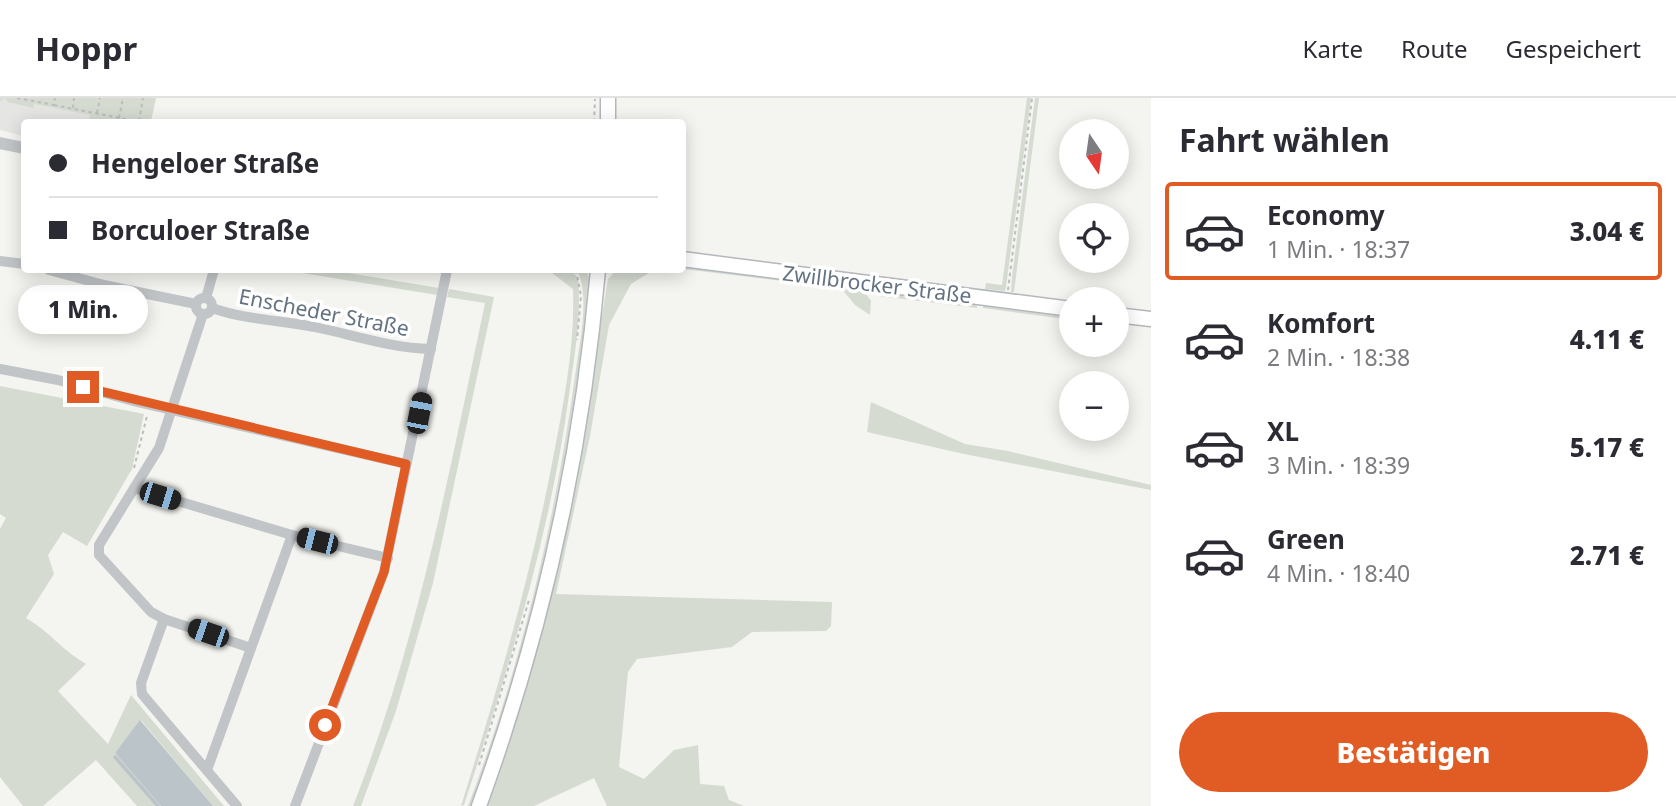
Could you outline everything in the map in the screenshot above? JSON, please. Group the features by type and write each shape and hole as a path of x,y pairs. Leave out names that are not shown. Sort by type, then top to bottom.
{"main road":[{"path":"608,98 608,119"},
{"name":"Zwillbrocker Straße","path":"686,260 1059,308"},
{"path":"479,806 532,641 554,557 590,357 599,273"},
{"path":"1129,316 1151,319"}],"street":[{"path":"0,143 21,147"},
{"path":"0,261 21,264"},
{"path":"63,273 104,285 196,304 207,311"},
{"path":"196,304 206,298 213,273"},
{"name":"Enscheder Straße","path":"295,806 388,558 446,273"},
{"path":"206,298 212,303 159,447 99,545 99,555 150,612 251,648"},
{"name":"Enscheder Straße","path":"207,311 431,349"},
{"path":"0,369 58,380 406,464"},
{"path":"134,488 292,535 388,558"},
{"path":"207,770 292,535"},
{"path":"164,619 141,683 142,694 237,806"}],"path":[{"path":"17,98 124,119"},
{"path":"54,105 55,98"},
{"path":"72,109 74,98"},
{"path":"97,114 100,98"},
{"path":"116,98 123,99 119,118"},
{"path":"140,119 143,98"},
{"path":"594,119 595,98"},
{"path":"1007,302 1032,98"},
{"path":"577,273 581,296 577,349"},
{"path":"478,770 532,589"}],"shaded area":[{"path":"0,98 113,119 21,119 21,135 0,130"},
{"path":"5,98 156,98 151,119 89,119 90,115 8,102"},
{"path":"1027,98 1031,98 1006,287 1005,291 985,289 986,283 1002,285"},
{"path":"1035,98 1039,98 1014,292 1011,292 1012,277"},
{"path":"686,266 862,288 871,301 870,315 855,305 841,288 686,269"},
{"path":"302,273 348,273 439,288 437,295"},
{"path":"552,273 574,273 578,279 577,337 561,447 539,551 512,653 464,805 461,806 524,590 544,502 565,395 572,332 573,289"},
{"path":"578,273 587,273 590,292 588,330 572,438 540,591 520,666 475,806 468,806 520,646 547,536 582,332 581,281"},
{"path":"613,273 649,273 631,284 609,325 590,436 556,594 832,602 831,626 826,631 752,632 732,647 637,659 628,672 619,767 644,779 674,750 698,745 700,784 724,786 729,800 744,806 607,806 594,778 534,806 485,806 550,592 569,514 608,279"},
{"path":"449,289 494,297 433,583 396,711 361,806 353,806 396,683 430,558 485,303 447,297"},
{"path":"887,291 977,303 977,308 879,296"},
{"path":"984,303 1059,313 1059,318 983,308"},
{"path":"0,386 144,414 132,469 87,546 63,532 48,555 54,574 26,618 86,664 58,691 108,744 131,695 224,806 213,806 141,720 115,753 161,806 137,806 96,760 43,806 23,806 0,777 0,529 6,518 0,514"},
{"path":"871,402 965,444 1008,451 1151,485 1151,490 964,454 867,432"},
{"path":"140,720 213,806 161,806 115,753"}],"waterway":[{"path":"115,757 158,806"}],"route":[{"path":"83,387 391,463 406,464 384,572 346,677 325,725"}]}
